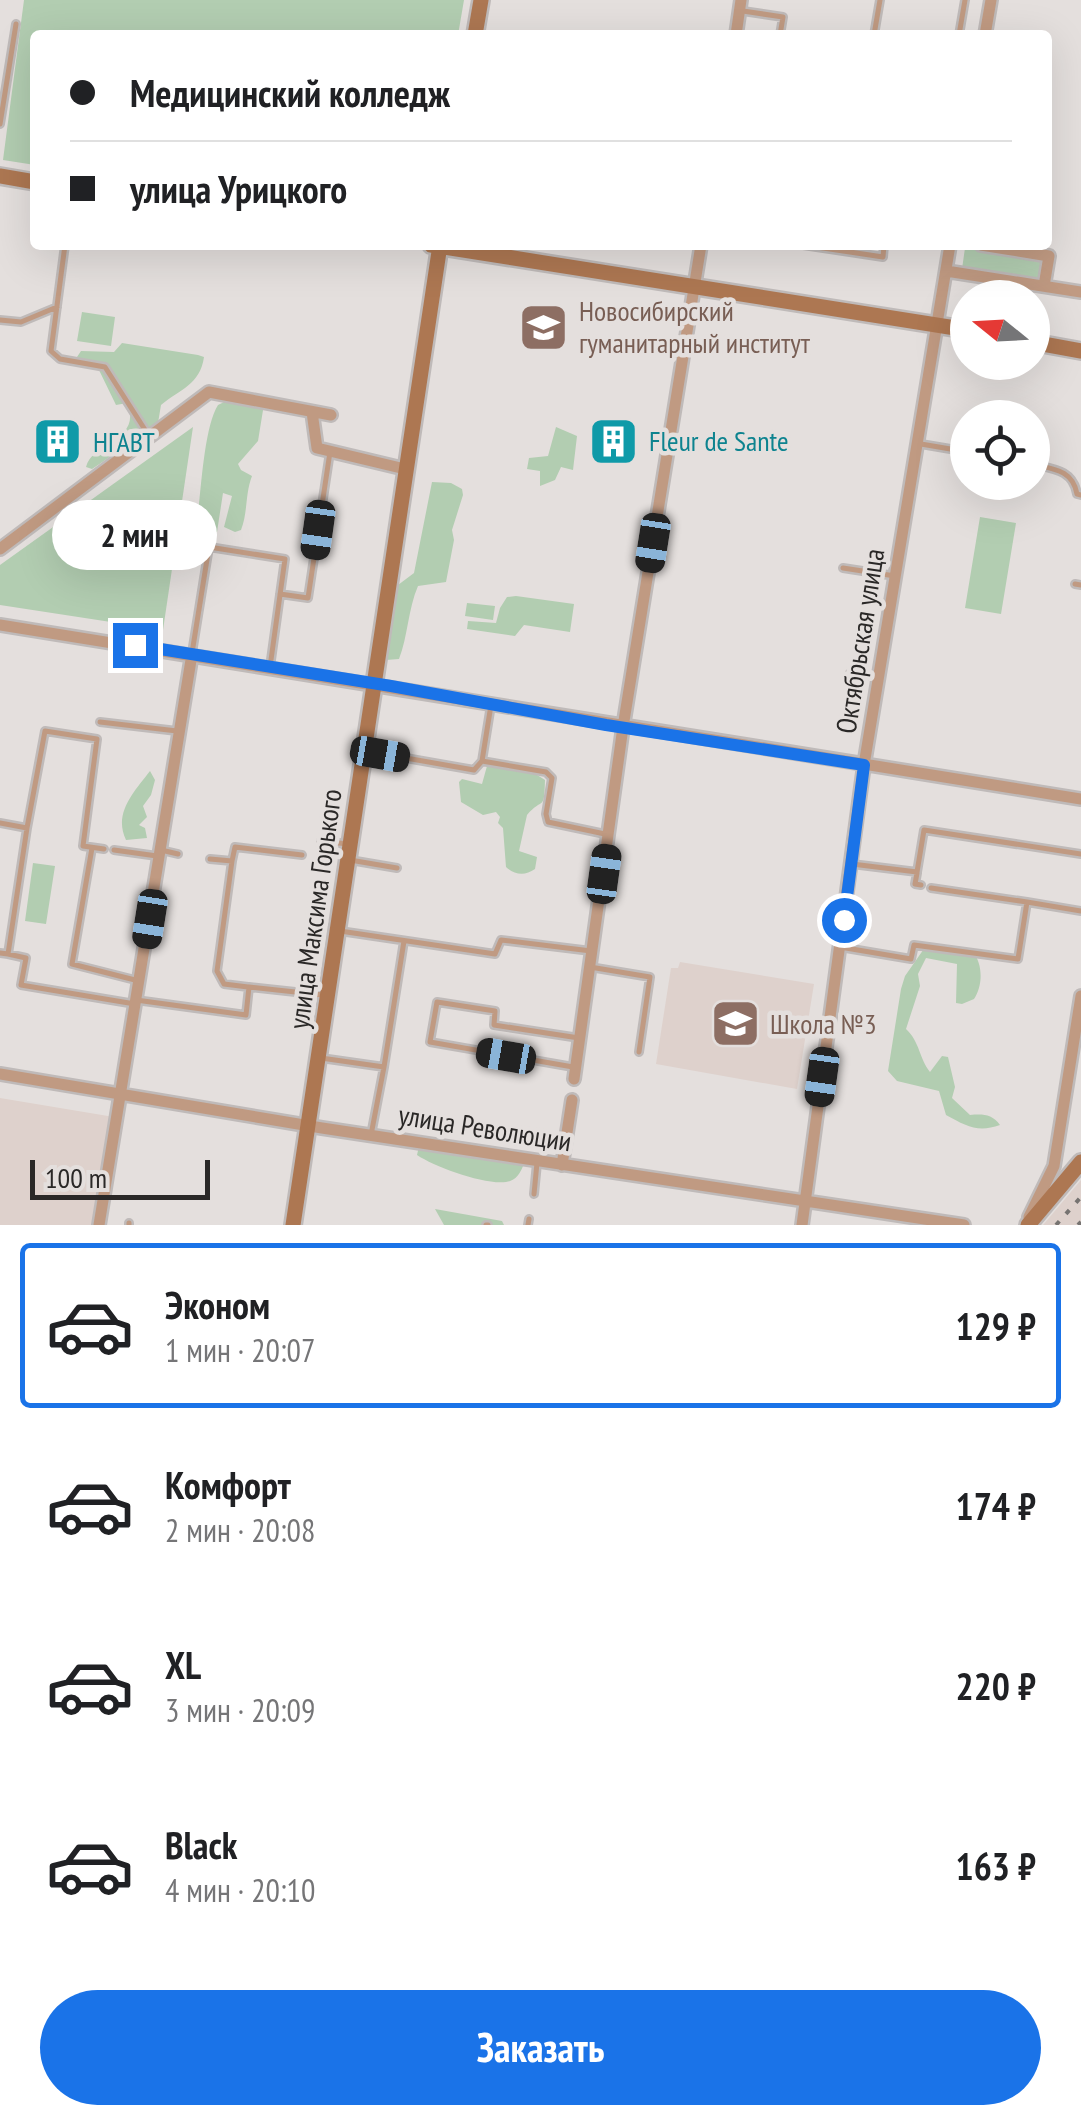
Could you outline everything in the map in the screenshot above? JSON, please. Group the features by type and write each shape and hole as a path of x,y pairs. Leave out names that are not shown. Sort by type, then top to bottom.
{"street":[{"path":"476,30 481,0"},
{"path":"986,30 991,0"},
{"path":"0,176 30,181"},
{"name":"улица Максима Горького","path":"294,1225 436,250"},
{"path":"463,250 950,327"},
{"path":"575,1073 623,727 699,250"},
{"name":"Октябрьская улица","path":"802,1225 864,765 949,250"},
{"path":"1011,250 1048,256 1045,280"},
{"path":"946,271 1005,280"},
{"path":"1050,287 1081,292"},
{"path":"1050,345 1081,351"},
{"path":"3,542 148,436 209,386 330,415"},
{"path":"312,412 317,448 406,469"},
{"path":"0,625 1081,799"},
{"path":"100,1225 192,654"},
{"path":"1026,1225 1054,1166 1081,996"},
{"name":"улица Революции","path":"0,1074 308,1126 964,1225"},
{"path":"562,1165 572,1100"},
{"path":"1026,1225 1081,1162"}],"lane":[{"path":"875,30 880,0"},
{"path":"960,30 965,0"},
{"path":"741,6 783,17 781,30"},
{"path":"0,124 16,24"},
{"path":"64,250 52,351 60,359 105,367 148,436"},
{"path":"839,250 883,256 884,250"},
{"path":"0,320 20,322 57,308"},
{"path":"918,444 950,449"},
{"path":"280,594 308,598 330,451"},
{"path":"1050,468 1072,478 1081,495"},
{"path":"192,654 209,548 284,559 270,667"},
{"path":"844,568 896,576"},
{"path":"850,672 878,677"},
{"path":"363,751 474,770 482,762 492,704"},
{"path":"100,722 180,732"},
{"path":"104,849 83,846 98,739 44,731 4,954 26,958 21,985 246,1015 249,988"},
{"path":"482,762 549,774 552,778 548,822 609,835"},
{"path":"0,823 27,828"},
{"path":"921,885 916,884 924,830 1081,854"},
{"path":"321,841 397,868"},
{"path":"302,855 234,847 216,972 224,984 327,996"},
{"path":"92,848 72,964 140,981"},
{"path":"114,850 178,854"},
{"path":"210,859 232,861"},
{"path":"852,864 917,872"},
{"path":"931,888 1081,911"},
{"path":"840,948 911,958 914,945 1018,959 1027,902"},
{"path":"337,931 495,954 500,940 593,951"},
{"path":"371,1135 404,941"},
{"path":"590,968 650,977 639,1052"},
{"path":"575,1073 430,1042 436,1002 495,1012 494,1026 580,1038"},
{"path":"318,1058 384,1067"},
{"path":"534,1194 537,1161"}],"shaded area":[{"name":"Школа №3","path":"680,962 814,984 797,1089 656,1064 671,968 678,968"},
{"path":"0,1098 120,1118 101,1225 0,1225"},
{"path":"1081,1180 1081,1225 1043,1225"}],"green space":[{"path":"24,0 464,0 459,30 30,30 30,164 3,160"},
{"path":"965,250 1043,260 1040,280 962,269"},
{"path":"82,312 115,317 111,346 77,341"},
{"path":"122,343 204,357 194,380 161,405 158,423 92,469 86,467 90,458 123,433 130,416 127,403 116,405 99,370 77,357 81,351 114,352"},
{"path":"264,404 258,441 238,464 252,476 245,516 241,530 235,532 224,527 232,496 223,493 217,532 196,530 209,430 218,405"},
{"path":"193,427 163,630 0,605 0,565"},
{"path":"556,427 577,436 573,470 561,467 555,480 540,486 540,471 527,469 529,458 548,456"},
{"path":"432,482 451,483 462,489 463,495 452,530 454,540 446,582 418,586 399,659 386,660 381,656 398,585 414,573"},
{"path":"980,517 1016,523 1001,614 965,608"},
{"path":"507,597 574,604 570,632 524,625 515,636 467,629 468,621 496,623"},
{"path":"467,603 495,606 493,620 465,616"},
{"path":"487,766 534,773 545,780 543,801 527,815 519,851 537,857 535,869 528,873 516,873 506,867 503,828 496,812 483,815 461,802 459,782 462,779 482,784"},
{"path":"150,771 155,780 143,806 147,817 139,825 145,828 147,838 126,840 124,812"},
{"path":"33,863 55,866 46,924 25,921"},
{"path":"928,943 973,952 980,969 979,988 974,999 956,1003 957,964 926,958 918,974 920,986 906,1029 930,1072 942,1056 948,1057 955,1087 952,1098 970,1115 987,1116 1000,1125 979,1128 960,1122 946,1115 939,1091 897,1081 888,1071 905,976"},
{"path":"433,1140 494,1148 523,1166 517,1177 509,1181 473,1178 417,1155 420,1142"},
{"path":"435,1209 502,1221 504,1225 444,1225"}],"railway":[{"path":"1056,1225 1081,1197"},
{"path":"1078,1225 1081,1222"}],"place":[{"name":"Новосибирский гуманитарный институт","path":"544,327"},
{"name":"Fleur de Sante","path":"614,441"},
{"name":"НГАВТ","path":"58,442"},
{"name":"Школа №3","path":"735,1024"}],"route":[{"path":"135,645 864,765 844,920"}]}
